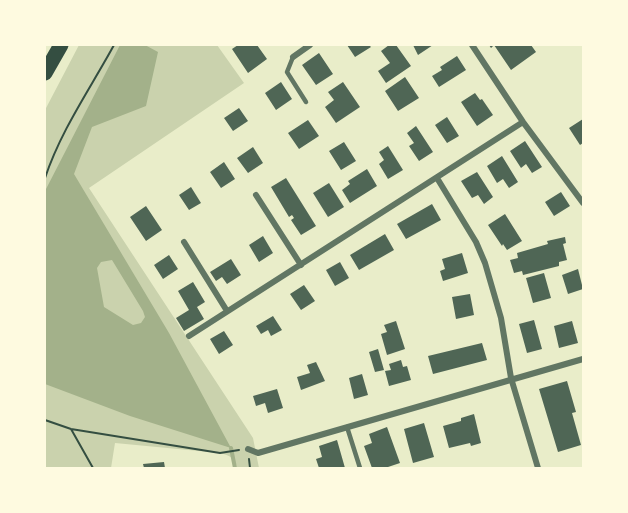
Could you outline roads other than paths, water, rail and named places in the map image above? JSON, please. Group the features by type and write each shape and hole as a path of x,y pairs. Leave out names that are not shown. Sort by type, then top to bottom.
{"highway":[{"path":"45,73 61,45"}],"street":[{"path":"293,57 310,45"},
{"path":"472,45 523,122 583,203"},
{"path":"189,336 523,122"},
{"path":"438,178 476,242 485,263 501,318 511,378 538,468"},
{"path":"256,195 301,265"},
{"path":"184,242 227,311"},
{"path":"248,449 258,453 583,358"}],"lane":[{"path":"293,57 287,72 306,102"},
{"path":"347,427 360,468"}],"waterway":[{"path":"231,448 235,468"}]}
